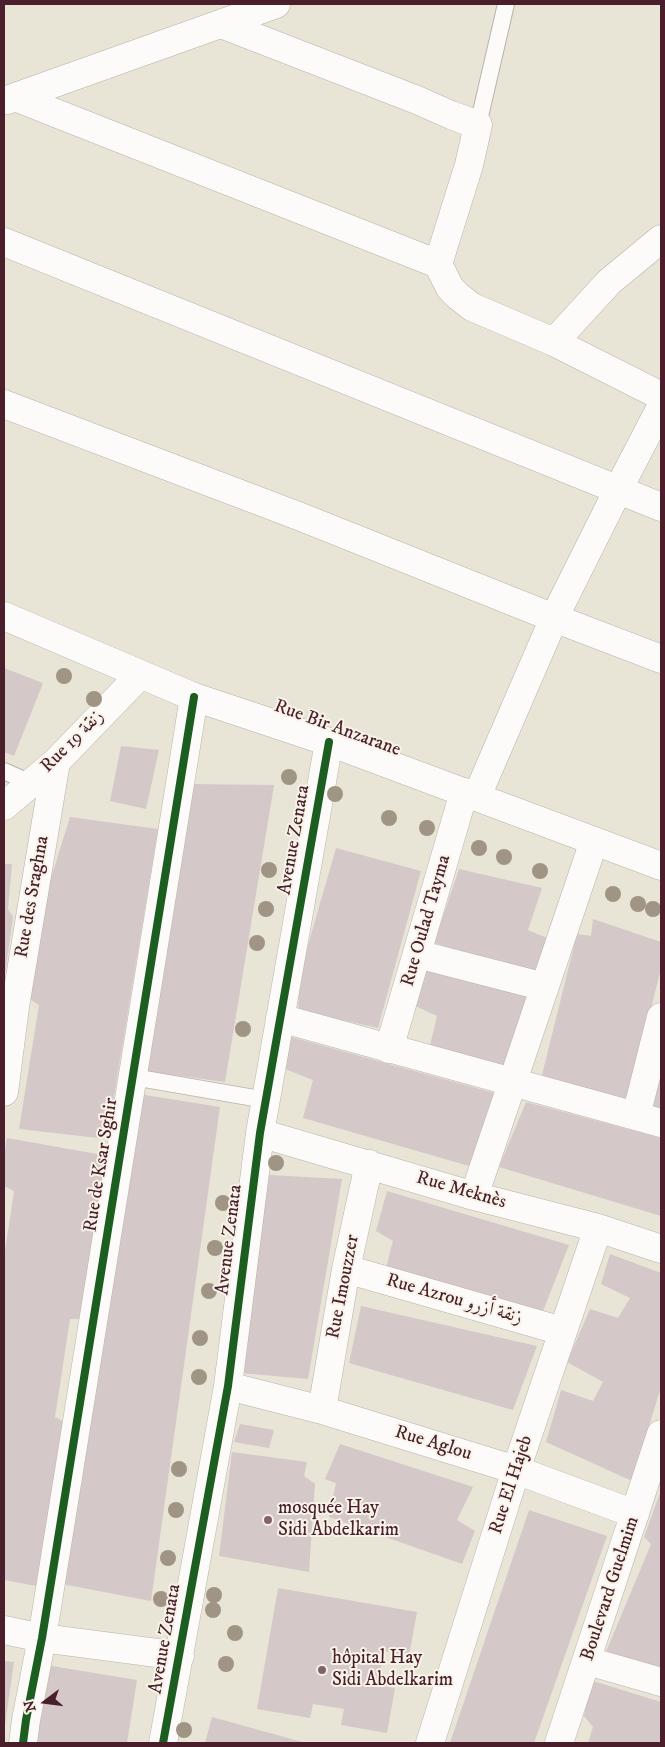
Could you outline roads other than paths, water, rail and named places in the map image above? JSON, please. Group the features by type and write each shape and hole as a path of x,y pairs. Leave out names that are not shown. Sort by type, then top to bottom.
{"street":[{"path":"9,99 276,4"},
{"path":"220,24 478,125 469,165 438,264"},
{"path":"9,99 438,264 450,288 472,307 554,342 661,396"},
{"path":"554,342 609,282 661,239"},
{"path":"4,242 661,506"},
{"path":"4,404 301,517 661,659"},
{"name":"Rue Oulad Tayma","path":"389,1049 417,954 471,794 554,618 661,407"},
{"name":"Rue Bir Anzarane","path":"4,616 194,697 329,742 661,866"},
{"name":"Rue 19 زنقة","path":"4,806 56,762 140,675"},
{"name":"Rue de Ksar Sghir","path":"23,1743 42,1638 194,697"},
{"name":"Avenue Zenata","path":"163,1743 228,1386 260,1133 329,742"},
{"name":"Rue des Sraghna","path":"4,1092 9,1006 56,762"},
{"path":"474,1196 594,841"},
{"path":"417,954 545,987"},
{"path":"280,1018 648,1120 661,1017"},
{"name":"Rue Meknès","path":"260,1133 474,1196 598,1228 661,1249"},
{"name":"Rue Imouzzer","path":"322,1410 346,1269 369,1164"},
{"name":"Rue El Hajeb","path":"430,1743 516,1470 598,1228"},
{"name":"Rue Azrou زنقة أزرو","path":"346,1269 562,1331"},
{"name":"Rue Aglou","path":"228,1386 322,1410 516,1470 635,1514"},
{"name":"Boulevard Guelmim","path":"559,1743 588,1661 661,1434"},
{"path":"4,1630 42,1638 180,1656"},
{"path":"588,1661 661,1682"}],"lane":[{"path":"478,125 506,4"},
{"path":"4,771 31,783"},
{"path":"133,1077 266,1100"}],"place":[{"name":"mosquée Hay Sidi Abdelkarim","path":"268,1520"},
{"name":"hôpital Hay Sidi Abdelkarim","path":"322,1670"}]}
